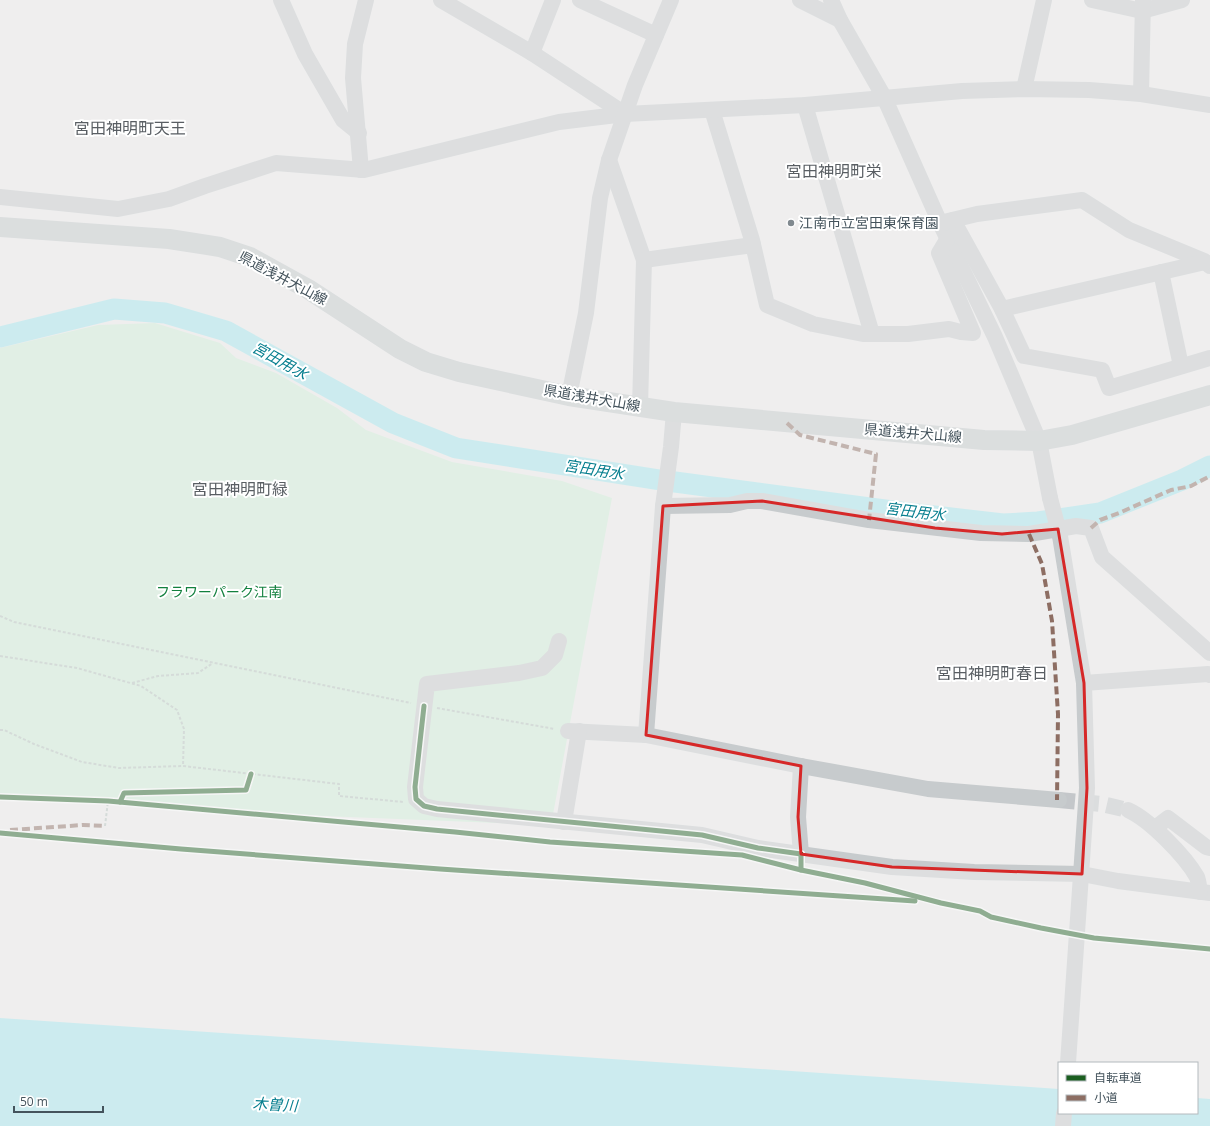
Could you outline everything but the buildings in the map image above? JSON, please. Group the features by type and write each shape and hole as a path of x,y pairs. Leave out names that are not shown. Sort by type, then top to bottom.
{"main road":[{"name":"県道浅井犬山線","path":"0,228 169,240 220,247 250,257 308,289 400,349 426,362 459,372 569,396 674,412 984,440 1039,441 1072,435 1210,395"}],"street":[{"path":"281,0 305,54 343,120 359,133"},
{"path":"361,170 359,133 353,78 355,44 366,0"},
{"path":"441,0 532,53 625,114"},
{"path":"532,53 553,0"},
{"path":"580,0 656,35"},
{"path":"569,396 586,313 600,198 609,160 625,114 671,0"},
{"path":"800,0 840,20"},
{"path":"831,0 840,20 884,97 947,222 1002,310 1024,356 1102,370 1108,388 1210,358"},
{"path":"1024,89 1044,0"},
{"path":"1092,0 1143,5 1182,0"},
{"path":"1141,94 1143,5"},
{"path":"0,197 118,209 170,199 276,163 361,170 559,122 625,114 805,104 962,91 1024,89 1089,90 1141,94 1210,105"},
{"path":"805,104 872,334"},
{"path":"712,110 753,245 767,305 813,324 863,334 908,334 949,329 973,333 940,253 948,238"},
{"path":"609,160 644,260 640,406"},
{"path":"947,222 977,214 1082,200 1129,230 1208,264"},
{"path":"947,222 948,238 995,337 1039,441 1050,498 1060,536 1084,683 1087,788 1068,1062"},
{"path":"644,260 753,245"},
{"path":"1002,310 1161,272 1208,264"},
{"path":"1161,272 1181,366"},
{"path":"646,734 663,506 674,412"},
{"path":"663,506 730,505 747,500 762,501 869,520 1002,534 1029,534 1076,526 1091,528 1102,557 1210,653"},
{"path":"559,641 555,655 542,668 519,673 427,684 415,787 416,799 424,806 437,809 702,835 758,848 892,867 974,872 1082,874 1205,893"},
{"path":"1084,683 1210,675"},
{"path":"564,822 574,731 646,734 801,766 928,789 1059,800"},
{"path":"801,766 798,817 801,854"},
{"path":"1128,810 1155,828 1186,862 1198,879 1205,893"},
{"path":"1155,828 1168,818 1206,847 1210,848"},
{"path":"1063,1126 1064,1114"}],"path":[{"path":"0,616 14,622 424,706 574,731"},
{"path":"0,656 77,668 141,686 177,710 184,729 183,766"},
{"path":"130,683 158,676 198,673 213,662"},
{"path":"0,730 4,730 34,744 82,762 119,768 183,766 250,777 339,784 339,796 406,802 416,799"},
{"path":"100,801 114,802"},
{"path":"104,826 108,801"}],"highlighted area":[{"path":"762,501 935,528 1002,534 1058,529 1084,683 1087,788 1082,874 892,867 801,854 798,817 801,766 646,735 663,506"}],"green space":[{"name":"フラワーパーク江南","path":"155,323 220,343 236,358 276,373 337,408 366,430 452,462 562,481 612,498 551,825 247,813 108,801 0,797 0,348 98,325"}],"water":[{"name":"木曽川","path":"0,1018 1058,1089 1058,1114 1198,1114 1198,1098 1210,1099 1210,1126 0,1126"}],"waterway":[{"name":"宮田用水","path":"0,337 114,309 165,313 226,331 393,423 456,448 660,480 900,512 1003,524 1038,522 1100,513 1182,480 1210,466"}],"tunnel":[{"path":"1059,800 1102,804 1128,810"}],"marked path":[{"path":"787,423 800,435 876,454 869,520"},
{"path":"1091,528 1100,520 1171,490 1191,486 1210,476"},
{"path":"1029,534 1042,564 1052,621 1058,714 1057,800"},
{"path":"10,830 83,825 105,826"}],"cycle path":[{"path":"424,706 415,787 416,799 424,806 437,809 702,835 758,848 801,854 801,870"},
{"path":"120,802 124,793 246,790 251,774"},
{"path":"0,797 108,801 550,842 742,855 980,911 991,917 1041,928 1094,938 1210,949"},
{"path":"0,833 440,869 915,901"}],"place":[{"name":"江南市立宮田東保育園","path":"791,223"}],"district":[{"name":"宮田神明町天王","path":"130,128"},
{"name":"宮田神明町栄","path":"834,171"},
{"name":"宮田神明町緑","path":"240,489"},
{"name":"宮田神明町春日","path":"992,673"}]}
